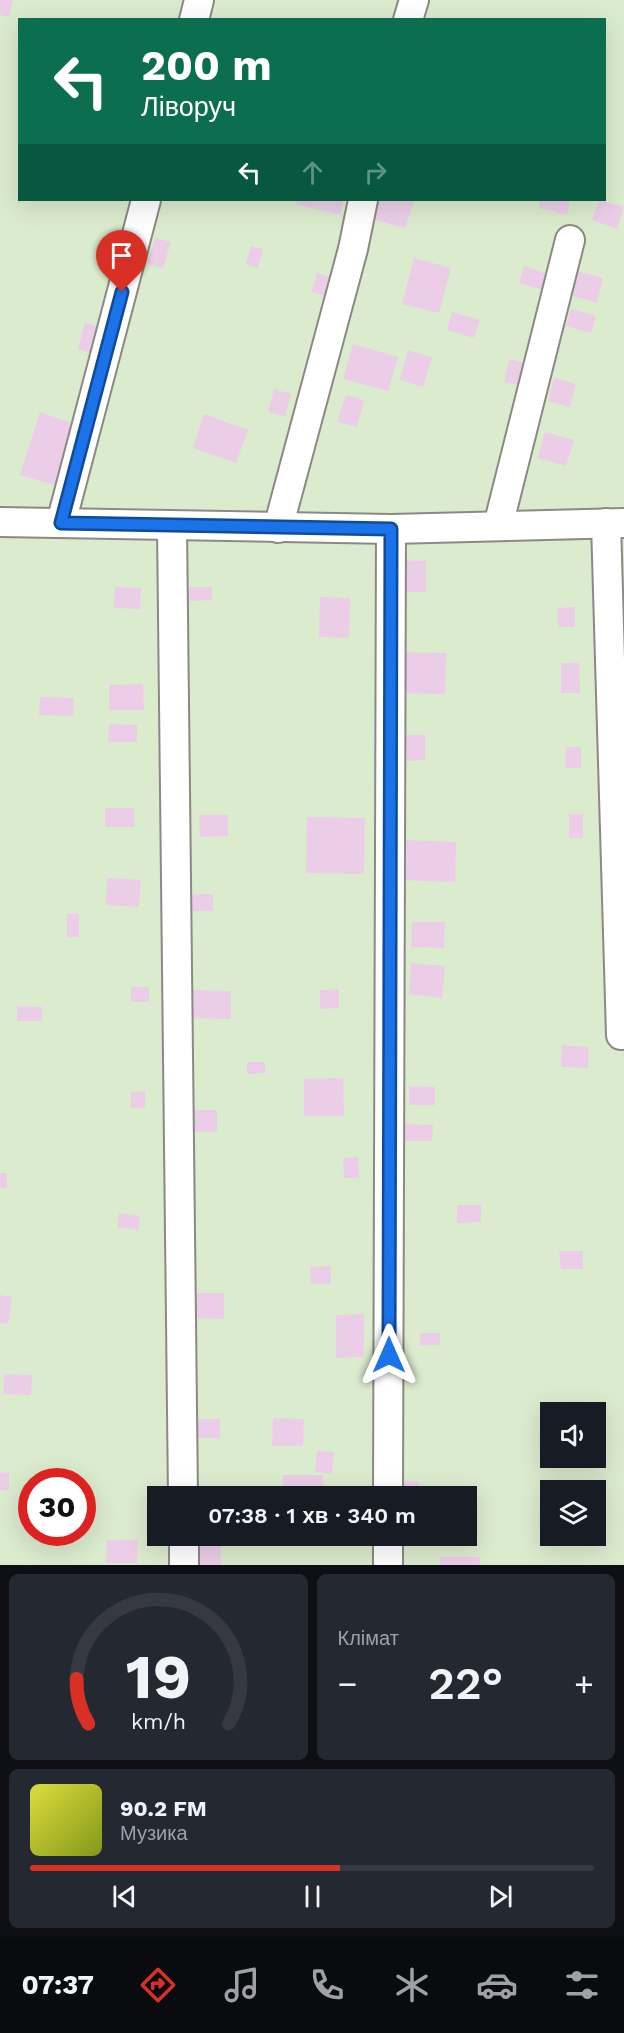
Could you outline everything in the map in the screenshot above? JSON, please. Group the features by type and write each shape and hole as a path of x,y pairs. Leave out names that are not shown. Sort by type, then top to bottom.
{"street":[{"path":"194,18 199,0"},
{"path":"409,18 414,0"},
{"path":"61,523 146,201"},
{"path":"278,528 353,249 363,201"},
{"path":"498,526 570,240"},
{"path":"0,522 391,529 615,523 621,1035"},
{"path":"172,526 183,1486"},
{"path":"388,1486 391,529"},
{"path":"184,1546 184,1565"},
{"path":"388,1546 388,1565"}],"green space":[{"path":"0,0 624,0 624,1565 0,1565"}],"building":[{"path":"0,0 13,0 9,17 0,15"},
{"path":"297,201 344,201 340,215 296,204"},
{"path":"373,201 414,201 405,228 368,218"},
{"path":"540,201 570,201 567,215 539,208"},
{"path":"599,201 624,207 617,229 592,220"},
{"path":"155,238 171,242 163,268 147,264"},
{"path":"251,246 263,249 258,268 246,264"},
{"path":"414,258 451,268 439,313 402,304"},
{"path":"524,266 548,274 543,290 519,283"},
{"path":"576,271 603,278 597,303 570,295"},
{"path":"317,273 338,279 333,298 312,292"},
{"path":"571,309 596,316 591,333 566,326"},
{"path":"452,312 480,320 474,338 447,330"},
{"path":"85,323 101,327 94,354 78,349"},
{"path":"353,344 398,357 388,391 343,379"},
{"path":"408,350 432,357 423,387 400,380"},
{"path":"509,359 524,363 518,385 504,382"},
{"path":"554,378 576,384 570,407 548,401"},
{"path":"274,389 291,394 285,416 268,412"},
{"path":"346,395 364,400 357,427 337,422"},
{"path":"40,412 74,424 55,485 20,475"},
{"path":"204,414 248,430 236,463 193,448"},
{"path":"545,432 574,440 566,466 538,458"},
{"path":"395,560 426,561 426,592 395,592"},
{"path":"115,587 141,588 140,609 114,608"},
{"path":"189,587 212,587 212,600 189,601"},
{"path":"320,597 350,598 349,638 319,637"},
{"path":"575,607 575,627 558,627 557,608"},
{"path":"396,652 446,653 445,694 395,693"},
{"path":"561,663 579,663 580,693 561,693"},
{"path":"143,684 144,710 109,710 109,685"},
{"path":"40,697 74,698 73,716 39,715"},
{"path":"109,724 137,725 137,742 108,742"},
{"path":"406,735 425,735 425,760 406,761"},
{"path":"566,747 581,747 581,768 565,768"},
{"path":"105,808 134,808 134,827 105,827"},
{"path":"569,814 583,814 583,838 569,838"},
{"path":"199,815 228,815 228,836 200,837"},
{"path":"307,817 365,818 364,874 306,873"},
{"path":"402,840 456,842 455,882 401,880"},
{"path":"107,878 141,880 139,907 106,905"},
{"path":"213,894 213,911 181,911 181,895"},
{"path":"67,914 79,914 79,937 67,937"},
{"path":"412,922 445,922 444,948 411,947"},
{"path":"411,963 445,966 442,998 409,994"},
{"path":"131,987 149,987 149,1002 131,1002"},
{"path":"339,989 339,1008 320,1009 320,990"},
{"path":"191,990 231,991 231,1019 190,1018"},
{"path":"17,1006 42,1007 42,1021 17,1021"},
{"path":"562,1045 589,1047 588,1068 561,1067"},
{"path":"247,1062 265,1062 265,1073 247,1074"},
{"path":"343,1078 344,1116 304,1116 304,1079"},
{"path":"409,1086 435,1087 435,1105 409,1105"},
{"path":"145,1091 145,1108 131,1108 131,1092"},
{"path":"187,1110 217,1110 217,1132 187,1132"},
{"path":"405,1124 433,1125 432,1141 405,1141"},
{"path":"358,1157 359,1178 344,1178 343,1158"},
{"path":"0,1173 7,1173 7,1188 0,1188"},
{"path":"457,1205 481,1205 481,1222 457,1223"},
{"path":"119,1213 140,1216 138,1230 117,1227"},
{"path":"559,1251 583,1251 583,1269 561,1269"},
{"path":"331,1266 331,1284 311,1284 310,1267"},
{"path":"191,1293 224,1293 224,1319 191,1318"},
{"path":"0,1295 12,1297 8,1324 0,1323"},
{"path":"364,1314 364,1357 336,1358 336,1315"},
{"path":"420,1333 440,1333 440,1345 420,1345"},
{"path":"4,1374 32,1375 31,1395 3,1394"},
{"path":"273,1418 304,1419 303,1446 272,1446"},
{"path":"189,1419 220,1419 220,1438 189,1438"},
{"path":"317,1451 334,1452 332,1474 315,1472"},
{"path":"9,1472 9,1490 0,1490 0,1473"},
{"path":"283,1475 323,1475 322,1486 282,1486"},
{"path":"397,1481 419,1482 419,1486 397,1486"},
{"path":"107,1540 138,1540 137,1563 106,1563"},
{"path":"191,1546 220,1546 221,1565 192,1565"},
{"path":"440,1557 480,1557 480,1565 440,1565"}],"route":[{"path":"122,292 61,523 391,529 389,1355"}]}
